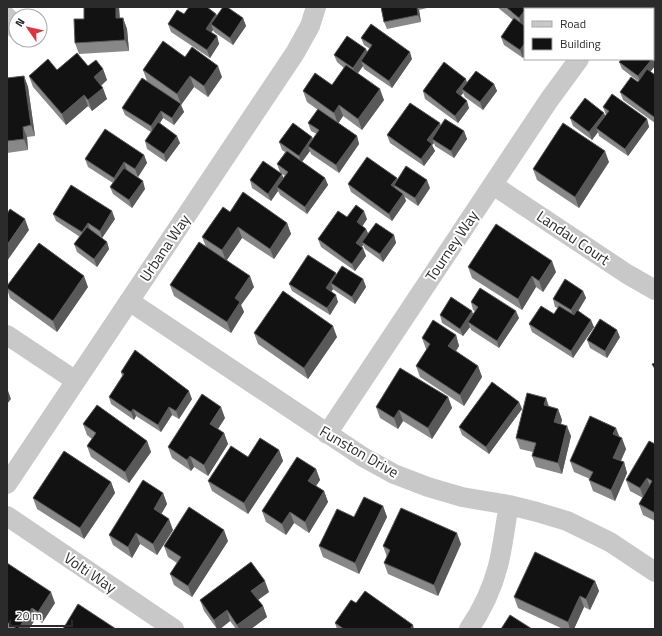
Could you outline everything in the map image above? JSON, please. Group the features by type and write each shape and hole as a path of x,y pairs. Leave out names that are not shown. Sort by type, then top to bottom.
{"street":[{"name":"Urbana Way","path":"7,484 295,53 310,26 316,7"},
{"name":"Tourney Way","path":"327,434 549,100 578,60"},
{"name":"Landau Court","path":"493,185 627,274 655,290"},
{"name":"Funston Drive","path":"129,302 327,434 363,457 394,474 428,487 462,497 508,505 567,521 610,542 655,572"},
{"path":"7,335 76,381"},
{"path":"469,629 486,599 498,566 508,505"},
{"name":"Volti Way","path":"7,516 174,629"}],"building":[{"path":"84,7 116,7 116,18 123,18 125,40 75,43 74,19 84,19"},
{"path":"189,7 207,7 216,14 206,29 217,36 207,50 168,24 177,10 184,14"},
{"path":"223,7 227,7 243,18 230,38 211,24"},
{"path":"381,7 417,7 418,15 384,22"},
{"path":"506,7 528,7 524,8 524,11 519,18"},
{"path":"655,15 655,42 654,41"},
{"path":"514,18 524,25 524,44 520,50 501,37"},
{"path":"371,24 410,52 389,81 361,61 372,45 361,38"},
{"path":"347,36 366,49 353,68 334,55"},
{"path":"163,41 185,57 192,47 218,66 204,86 190,76 177,94 143,70"},
{"path":"77,53 88,66 96,60 103,69 94,77 103,88 88,100 84,95 62,114 29,76 48,59 57,70"},
{"path":"621,60 651,60 638,76 619,62"},
{"path":"444,62 466,79 456,92 467,101 455,116 423,91"},
{"path":"346,65 380,89 358,119 339,105 334,113 303,91 315,73 332,85"},
{"path":"647,69 655,75 654,117 620,92 631,77 638,82"},
{"path":"476,71 494,84 480,102 462,89"},
{"path":"24,76 31,125 23,127 24,139 7,141 7,78"},
{"path":"142,78 181,104 172,118 161,111 151,126 122,108"},
{"path":"612,94 647,119 625,149 596,128 609,111 603,107"},
{"path":"585,98 604,113 589,132 570,118"},
{"path":"410,103 440,123 427,140 432,144 421,159 387,135"},
{"path":"318,109 357,136 336,165 308,146 319,130 308,123"},
{"path":"445,119 464,131 451,151 432,139"},
{"path":"158,122 177,136 164,154 145,141"},
{"path":"293,123 312,137 299,156 279,142"},
{"path":"563,123 605,151 575,197 533,169"},
{"path":"105,129 144,155 135,169 124,162 114,178 85,159"},
{"path":"287,151 325,178 305,207 277,187 288,172 277,164"},
{"path":"367,157 397,178 391,185 403,194 389,214 348,184"},
{"path":"263,161 282,174 268,194 250,180"},
{"path":"406,166 427,180 415,198 394,185"},
{"path":"124,168 143,181 129,200 110,187"},
{"path":"71,185 112,211 100,231 88,223 82,232 53,214"},
{"path":"243,192 287,223 270,249 238,227 222,250 202,237 223,207 230,212"},
{"path":"356,205 364,211 357,222 366,229 356,243 363,248 352,264 318,239 338,211 347,217"},
{"path":"10,209 25,219 7,245 7,214"},
{"path":"376,223 394,235 380,254 362,242"},
{"path":"496,224 552,261 539,281 532,276 518,299 468,267"},
{"path":"87,227 107,242 94,259 74,244"},
{"path":"199,242 250,276 235,298 240,302 227,322 170,285"},
{"path":"39,243 84,276 53,321 7,288"},
{"path":"308,255 336,273 326,288 336,295 327,308 289,284"},
{"path":"342,266 363,279 352,297 331,283"},
{"path":"565,279 583,291 571,310 553,299"},
{"path":"480,288 516,311 497,341 468,322 478,307 471,302"},
{"path":"283,291 333,326 304,368 254,333"},
{"path":"451,297 472,311 460,329 440,315"},
{"path":"541,306 554,314 559,306 574,315 577,310 591,320 571,351 529,324"},
{"path":"600,319 617,330 605,351 587,340"},
{"path":"433,320 456,335 448,346 478,366 460,395 416,366 430,344 422,338"},
{"path":"135,350 189,391 176,411 169,407 158,425 133,409 131,412 109,397 124,374 121,372"},
{"path":"400,368 448,397 428,428 399,410 394,418 376,407"},
{"path":"492,382 519,402 486,447 459,427"},
{"path":"527,393 546,398 544,405 558,409 554,422 567,426 558,463 532,456 536,443 516,438"},
{"path":"202,394 221,407 210,424 224,433 204,465 190,456 187,460 168,447"},
{"path":"97,405 147,441 125,472 87,446 96,433 83,424"},
{"path":"590,416 616,428 613,434 622,438 613,458 624,462 611,490 589,480 593,472 570,461"},
{"path":"260,438 279,450 244,503 208,481 231,446 248,457"},
{"path":"649,441 655,444 655,513 639,504 652,481 647,478 640,488 626,480"},
{"path":"64,451 111,482 80,528 33,498"},
{"path":"297,457 316,469 308,481 324,491 305,522 290,512 282,524 262,511"},
{"path":"143,480 163,493 154,509 169,519 153,544 136,533 128,547 109,535"},
{"path":"364,497 383,506 355,563 319,546 337,509 354,517"},
{"path":"189,507 224,530 188,586 170,574 181,557 164,546"},
{"path":"401,508 457,533 434,585 384,563 390,550 383,546"},
{"path":"535,552 595,581 586,599 580,596 568,622 514,597"},
{"path":"251,562 265,581 251,591 263,606 237,625 227,610 214,620 200,600"},
{"path":"7,563 51,592 38,612 32,608 18,629 7,622"},
{"path":"365,591 413,625 410,629 344,629 335,623 351,600 356,603"},
{"path":"78,604 116,629 63,629"},
{"path":"510,615 532,629 501,629"}]}
